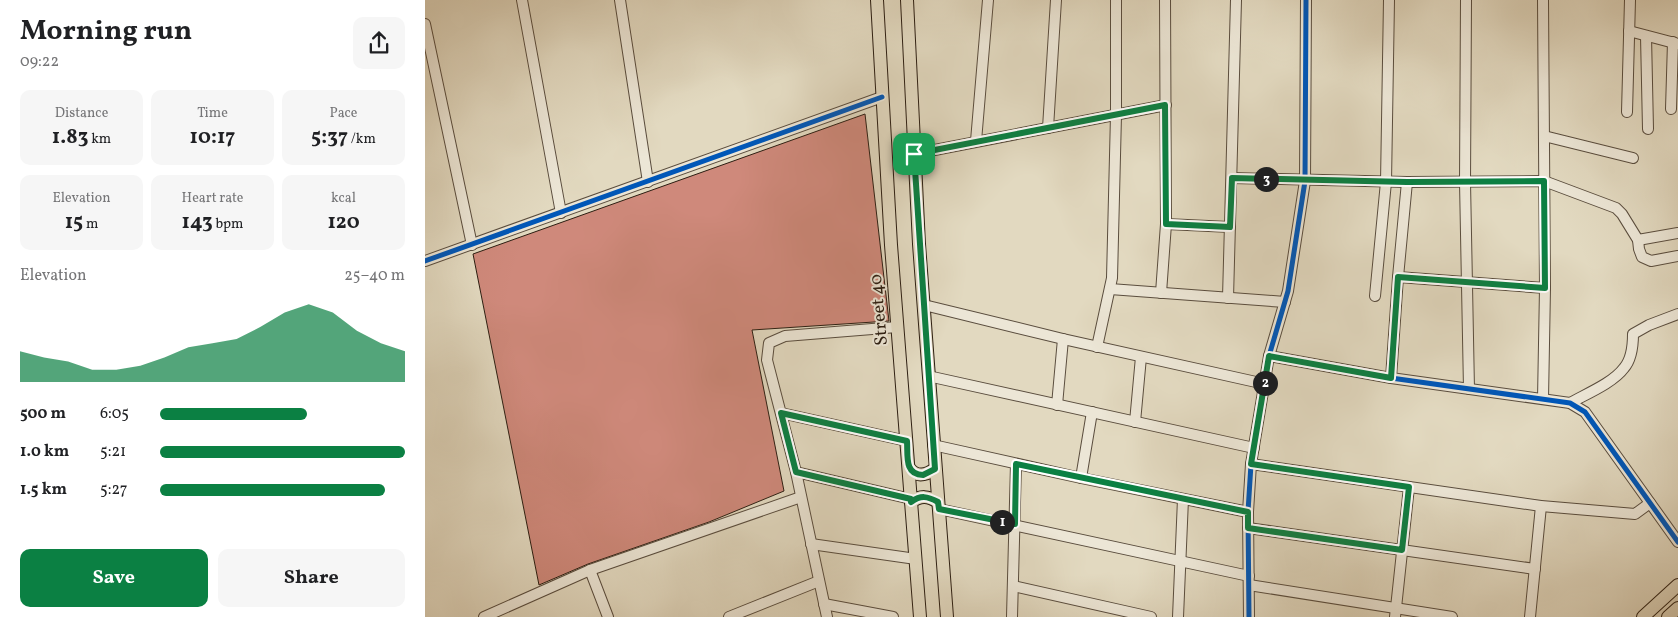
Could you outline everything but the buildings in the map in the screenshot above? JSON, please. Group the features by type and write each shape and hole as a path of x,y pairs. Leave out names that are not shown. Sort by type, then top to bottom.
{"main road":[{"name":"Street 40","path":"877,0 897,328 920,617"},
{"path":"907,0 914,154 928,376 947,617"},
{"path":"909,468 912,472 919,475 927,474 935,469"},
{"path":"911,501 926,496 938,505"},
{"path":"1643,617 1678,585"},
{"path":"1668,617 1678,608"}],"street":[{"path":"522,0 561,213"},
{"path":"620,0 648,182"},
{"path":"976,141 988,0"},
{"path":"1048,128 1056,0"},
{"path":"1097,347 1112,278 1116,115 1116,0"},
{"path":"1161,293 1166,224 1165,0"},
{"path":"1228,298 1236,0"},
{"path":"1249,617 1248,512 1251,464 1269,356 1285,302 1305,180 1306,0"},
{"path":"1375,296 1386,182 1389,0"},
{"path":"1466,0 1465,182 1469,389"},
{"path":"1543,0 1545,288 1543,399"},
{"path":"1627,112 1630,0"},
{"path":"425,24 472,245"},
{"path":"1629,31 1675,43 1671,110"},
{"path":"1646,36 1649,129"},
{"path":"425,261 882,98"},
{"path":"914,154 1165,105"},
{"path":"1544,136 1633,158"},
{"path":"1232,178 1386,182 1544,181 1616,208 1622,214 1638,240 1642,257 1651,261 1678,256"},
{"path":"1391,378 1407,182"},
{"path":"1166,224 1230,227"},
{"path":"1638,240 1678,233"},
{"path":"1398,277 1545,288"},
{"path":"1110,289 1285,302"},
{"path":"925,305 1097,347 1265,384"},
{"path":"1570,403 1613,378 1625,368 1633,334 1649,325 1678,314"},
{"path":"827,617 796,472 767,360 769,343 785,336 897,328"},
{"path":"1057,405 1063,339"},
{"path":"1269,356 1391,378 1570,403 1585,412 1678,542"},
{"path":"1135,422 1141,357"},
{"path":"928,376 1254,448"},
{"path":"1081,478 1091,412"},
{"path":"781,413 907,441"},
{"path":"933,445 1248,512"},
{"path":"1012,617 1016,464"},
{"path":"1251,464 1541,506 1635,514 1650,503"},
{"path":"796,472 911,501"},
{"path":"1395,613 1409,487"},
{"path":"484,617 590,570 801,497"},
{"path":"1178,617 1183,499"},
{"path":"938,505 1180,561 1249,581 1395,613 1452,617"},
{"path":"1530,617 1541,506"},
{"path":"1248,528 1535,568"},
{"path":"811,544 916,559"},
{"path":"590,570 608,617"},
{"path":"729,617 819,581"},
{"path":"1013,586 1151,617"},
{"path":"824,604 893,617"}],"cycle path":[{"path":"1249,617 1248,512 1251,464 1269,356 1288,291 1305,181 1306,0"},
{"path":"425,261 882,97"},
{"path":"1269,356 1391,378 1570,403 1585,412 1678,542"}],"route":[{"path":"1165,105 1166,224 1230,227 1232,178 1407,182 1544,181 1545,288 1398,277 1391,378 1269,356 1251,464 1409,487 1402,550 1248,528 1248,512 1016,464 1015,524 939,509 938,502 930,497 918,498 911,502 911,499 796,472 781,413 907,441 909,468 912,472 923,475 935,469 914,154 1165,105"}]}
